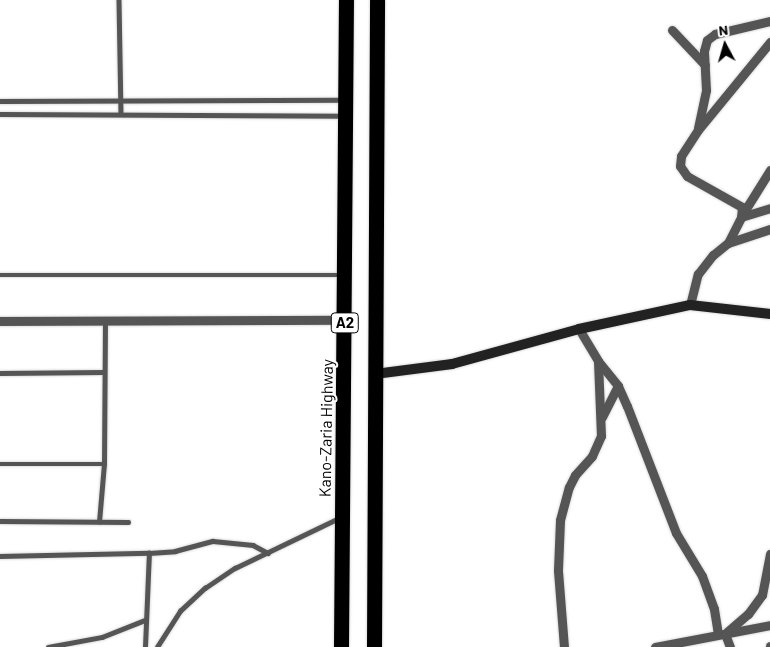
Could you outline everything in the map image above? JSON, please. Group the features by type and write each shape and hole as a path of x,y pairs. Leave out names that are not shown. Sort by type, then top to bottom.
{"highway":[{"name":"Kano-Zaria Highway","path":"341,647 346,0"},
{"name":"A2","path":"374,647 377,0"}],"street":[{"path":"698,130 706,90 704,51 710,37 770,21"},
{"path":"672,30 705,65"},
{"path":"741,218 742,206 687,176 680,166 681,156 698,130 770,42"},
{"path":"728,243 770,170"},
{"path":"741,218 770,208"},
{"path":"690,305 698,274 713,255 728,243 770,229"},
{"path":"375,374 452,364 579,329 690,305 770,314"},
{"path":"0,321 345,320"},
{"path":"579,329 598,361 618,386 676,533 702,576 721,634 730,647"},
{"path":"564,647 558,553 562,509 575,475 598,447 601,417 598,361"},
{"path":"601,417 618,386"},
{"path":"721,634 748,614 762,595 770,554"},
{"path":"655,647 770,625"}],"lane":[{"path":"119,0 121,113"},
{"path":"0,101 122,99 345,100"},
{"path":"0,114 121,113 345,116"},
{"path":"0,275 345,275"},
{"path":"100,522 104,464 105,321"},
{"path":"0,373 104,372"},
{"path":"0,464 104,464"},
{"path":"157,647 180,611 206,588 235,568 268,554 343,516"},
{"path":"0,521 128,522"},
{"path":"0,556 149,553 175,551 213,541 246,543 268,554"},
{"path":"146,647 145,620 149,553"},
{"path":"48,647 102,638 145,620"}]}
